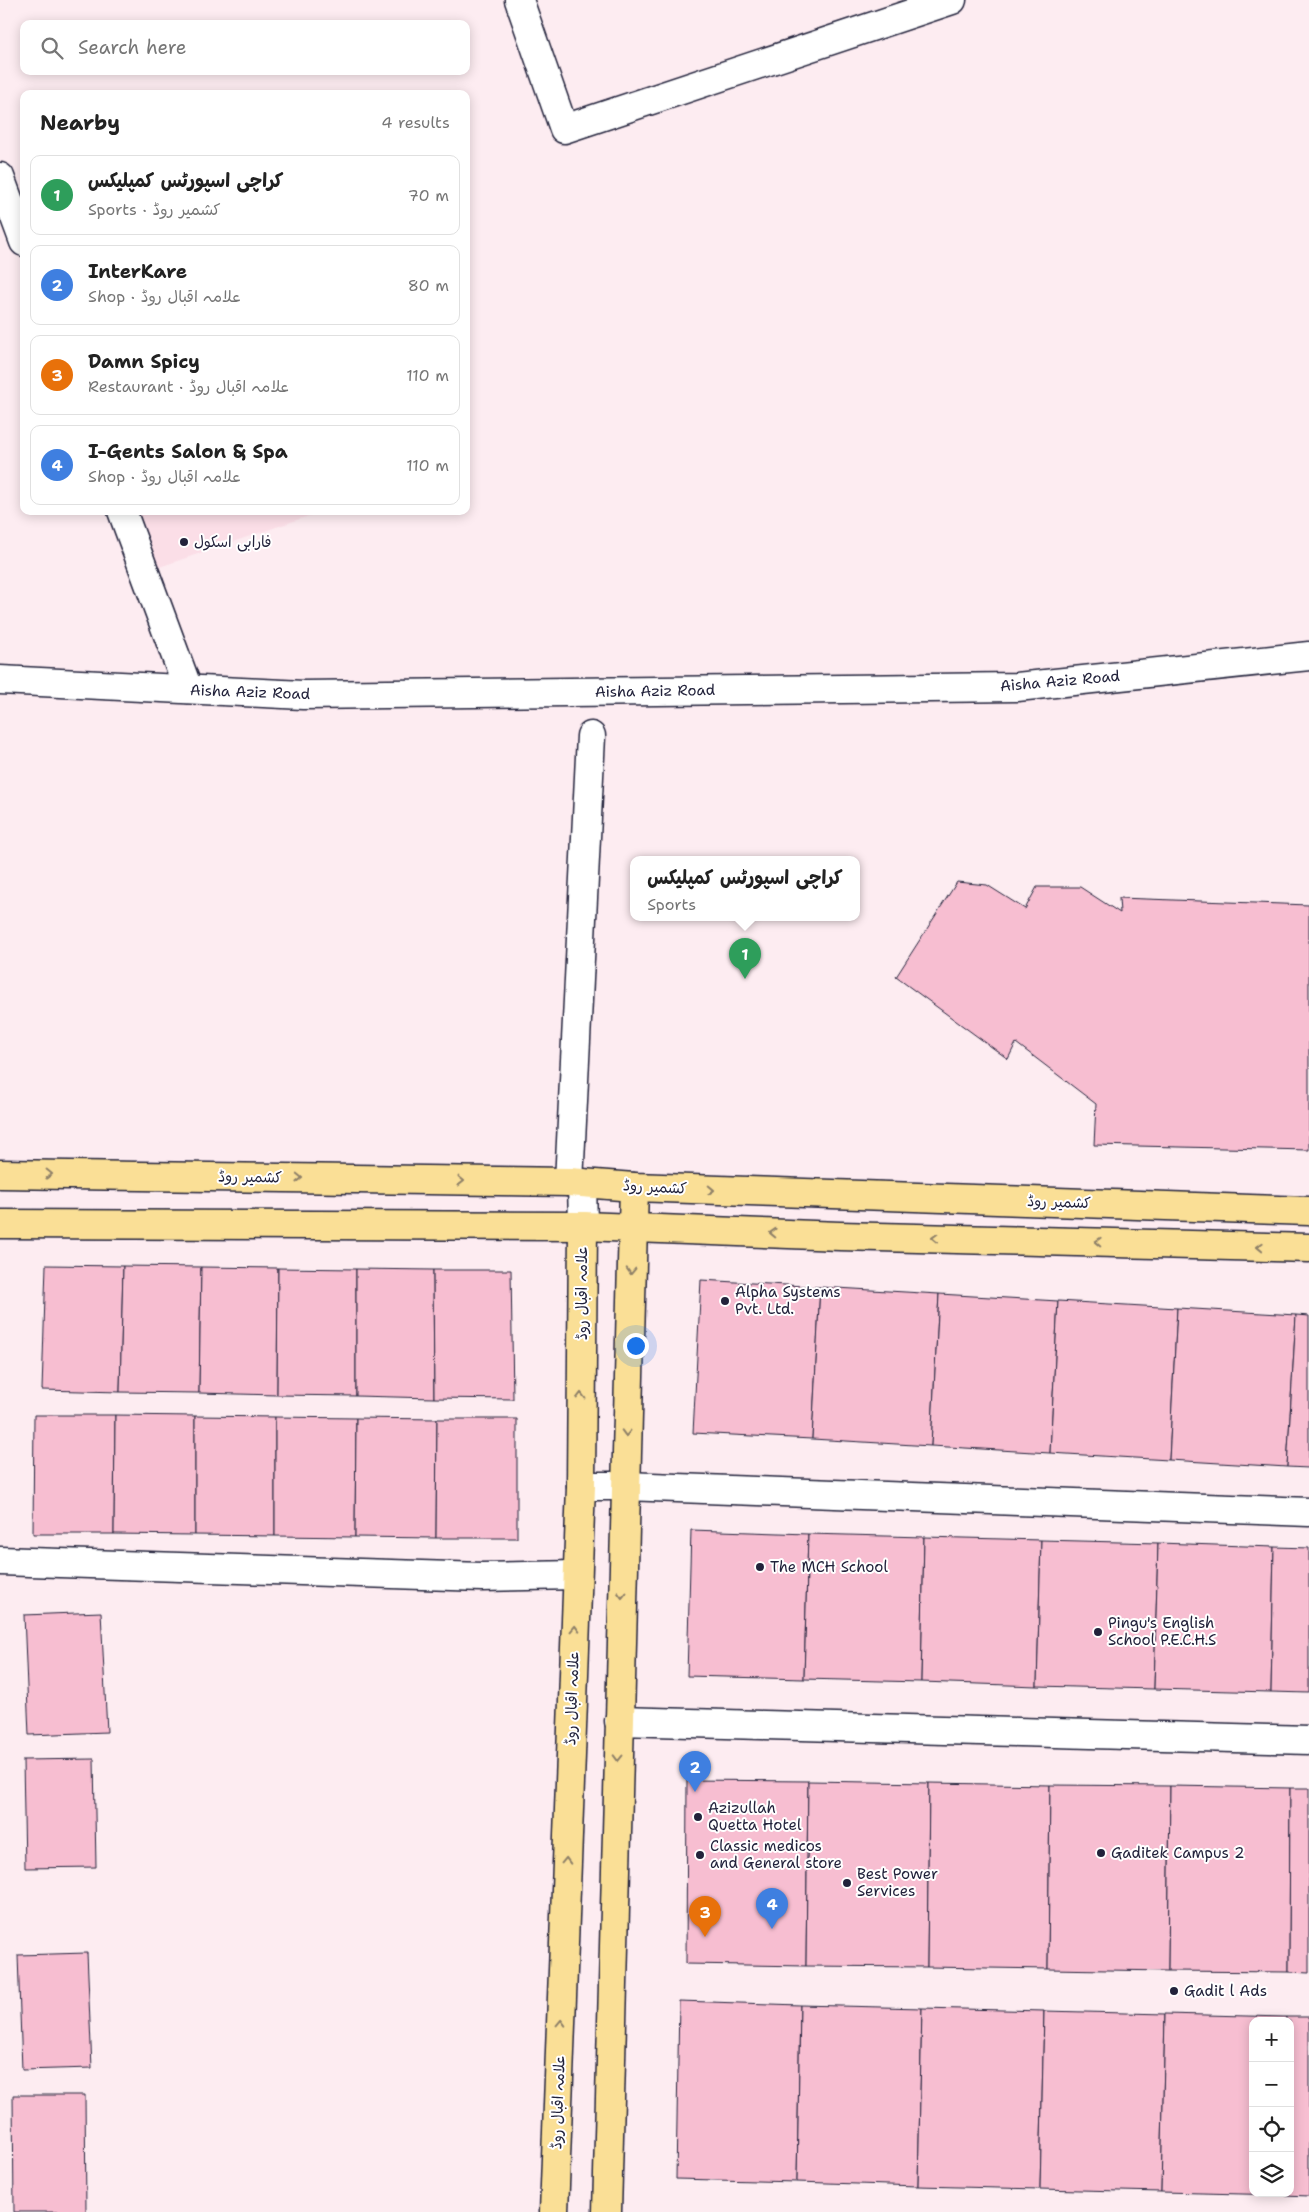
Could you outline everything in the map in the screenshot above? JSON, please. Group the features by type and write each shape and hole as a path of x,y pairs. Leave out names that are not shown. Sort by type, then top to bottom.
{"main road":[{"name":"کشمیر روڈ","path":"0,1174 576,1183 634,1187 1309,1211"},
{"path":"607,2212 634,1187"},
{"path":"0,1224 583,1226 860,1236 1309,1248"},
{"name":"علامہ اقبال روڈ","path":"554,2212 576,1575 581,1486 583,1226"}],"street":[{"path":"519,0 564,129 952,0"},
{"path":"0,177 20,231"},
{"path":"123,515 188,689"},
{"name":"Aisha Aziz Road","path":"0,680 303,695 1017,687 1309,656"},
{"name":"علامہ اقبال روڈ","path":"583,1226 576,1183 592,736"},
{"path":"581,1486 625,1486 1309,1512"},
{"path":"0,1560 482,1577 576,1575"},
{"path":"619,1721 1309,1740"}],"shaded area":[{"name":"فارابی اسکول","path":"124,515 311,515 145,572"}],"building":[{"path":"957,882 987,885 1025,909 1037,887 1080,887 1120,913 1119,898 1309,905 1309,1150 1094,1145 1096,1104 1016,1043 1008,1059 896,977"},
{"path":"46,1265 123,1266 120,1392 42,1390"},
{"path":"123,1266 201,1267 199,1393 120,1392"},
{"path":"201,1267 278,1268 277,1395 199,1393"},
{"path":"278,1268 356,1269 356,1396 277,1395"},
{"path":"356,1269 433,1270 434,1398 356,1396"},
{"path":"433,1270 511,1270 513,1399 434,1398"},
{"path":"701,1280 820,1287 812,1439 693,1433"},
{"path":"820,1287 939,1294 931,1446 812,1439"},
{"path":"939,1294 1058,1301 1050,1453 931,1446"},
{"path":"1058,1301 1177,1308 1169,1460 1050,1453"},
{"path":"1177,1308 1296,1315 1287,1467 1169,1460"},
{"path":"1296,1315 1309,1316 1309,1468 1287,1467"},
{"path":"34,1415 115,1415 114,1534 33,1534"},
{"path":"115,1415 195,1416 195,1535 114,1534"},
{"path":"195,1416 275,1417 275,1536 195,1535"},
{"path":"275,1417 356,1418 355,1537 275,1536"},
{"path":"356,1418 437,1419 436,1538 355,1537"},
{"path":"437,1419 517,1419 517,1538 436,1538"},
{"path":"691,1530 808,1534 804,1679 687,1676"},
{"path":"808,1534 924,1537 921,1682 804,1679"},
{"path":"924,1537 1041,1540 1037,1686 921,1682"},
{"path":"1041,1540 1158,1543 1154,1689 1037,1686"},
{"path":"1158,1543 1274,1547 1271,1692 1154,1689"},
{"path":"1274,1547 1309,1548 1309,1693 1271,1692"},
{"path":"101,1612 107,1732 29,1735 24,1615"},
{"path":"94,1759 96,1867 25,1868 23,1760"},
{"path":"687,1780 808,1781 806,1966 686,1964"},
{"path":"808,1781 929,1783 927,1967 806,1966"},
{"path":"929,1783 1050,1785 1048,1969 927,1967"},
{"path":"1050,1785 1170,1786 1168,1971 1048,1969"},
{"path":"1170,1786 1290,1788 1289,1972 1168,1971"},
{"path":"1290,1788 1309,1788 1309,1973 1289,1972"},
{"path":"87,1953 92,2068 22,2070 18,1955"},
{"path":"679,2001 800,2005 797,2182 676,2179"},
{"path":"800,2005 922,2008 918,2186 797,2182"},
{"path":"922,2008 1044,2011 1040,2189 918,2186"},
{"path":"1044,2011 1165,2014 1161,2192 1040,2189"},
{"path":"1165,2014 1286,2017 1249,2017 1249,2194 1161,2192"},
{"path":"1294,2017 1309,2017 1309,2196 1294,2195"},
{"path":"13,2095 85,2095 86,2212 14,2212"}],"place":[{"name":"فارابی اسکول","path":"184,542"},
{"name":"کراچی اسپورٹس کمپلیکس","path":"745,979"},
{"name":"Alpha Systems Pvt. Ltd.","path":"725,1301"},
{"name":"The MCH School","path":"760,1567"},
{"name":"Pingu's English School P.E.C.H.S","path":"1098,1632"},
{"name":"InterKare","path":"695,1792"},
{"name":"Azizullah Quetta Hotel","path":"698,1817"},
{"name":"Gaditek Campus 2","path":"1101,1853"},
{"name":"Classic medicos and General store","path":"700,1855"},
{"name":"Best Power Services","path":"847,1883"},
{"name":"I-Gents Salon & Spa","path":"772,1929"},
{"name":"Damn Spicy","path":"705,1937"},
{"name":"Gadit l Ads","path":"1174,1991"}]}
